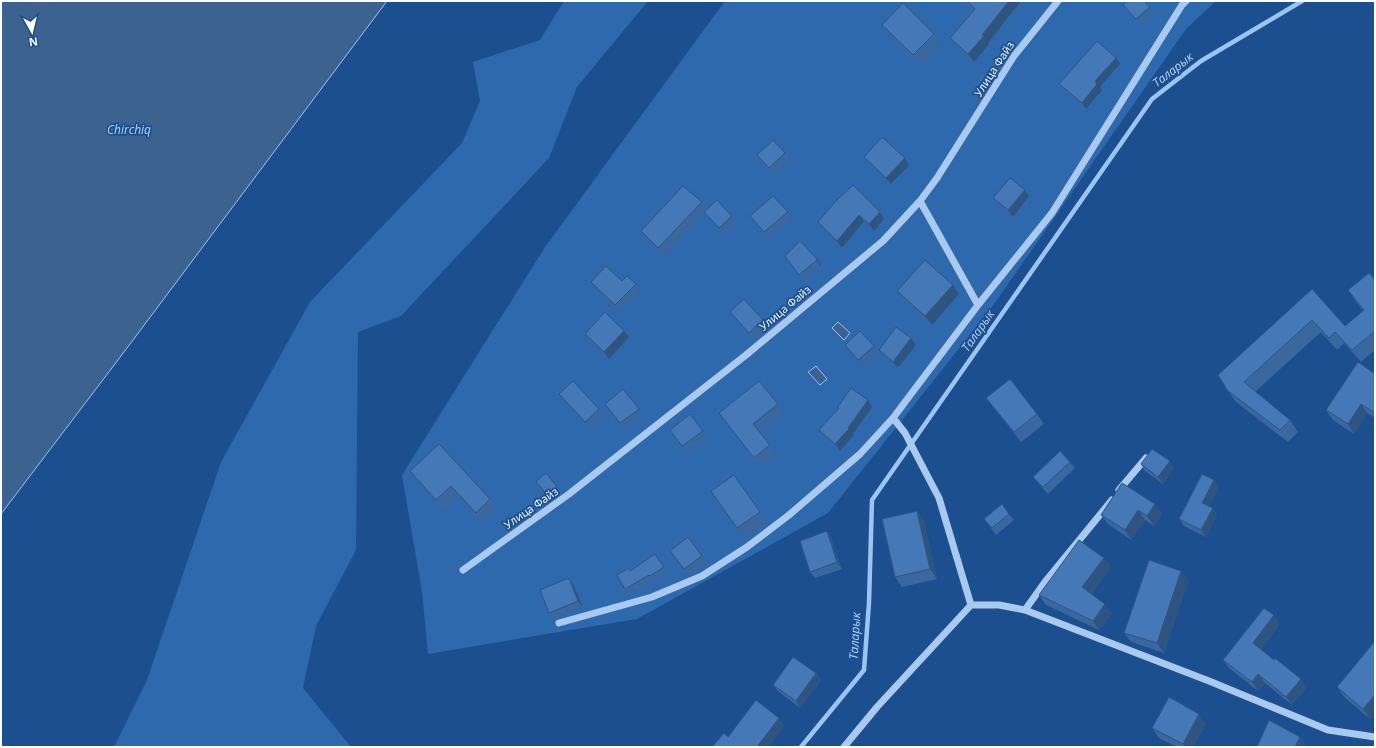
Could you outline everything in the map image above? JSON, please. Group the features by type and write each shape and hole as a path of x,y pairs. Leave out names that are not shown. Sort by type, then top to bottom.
{"street":[{"name":"Улица Файз","path":"463,570 569,494 746,355 883,241 920,201 937,178 1014,56 1058,1"},
{"path":"559,623 652,597 702,576 747,547 789,514 860,454 893,418 978,305 1052,212 1182,5 1186,1"},
{"path":"920,201 978,305"},
{"path":"893,418 905,433 914,448 939,498 971,605"},
{"path":"1025,610 1045,582 1152,450"},
{"path":"844,747 877,706 971,605 998,605 1025,610 1202,678 1328,730 1375,738"}],"shaded area":[{"path":"564,1 648,1 577,87 549,158 401,316 358,332 356,550 316,626 303,688 351,747 114,747 147,680 221,462 310,302 462,143 480,101 473,62 540,40"},
{"path":"725,1 1216,1 1186,29 992,307 828,513 637,619 428,654 422,592 402,475 545,247"}],"water":[{"name":"Chirchiq","path":"1,1 387,1 1,514"},
{"path":"838,322 850,333 844,340 832,328"},
{"path":"816,366 827,379 820,385 808,372"}],"building":[{"path":"967,1 1009,1 982,35 984,36 968,54 950,38 975,9"},
{"path":"1127,1 1144,1 1150,7 1136,19 1123,5"},
{"path":"903,3 934,34 913,55 882,25"},
{"path":"1097,41 1116,58 1095,81 1097,84 1082,103 1059,84"},
{"path":"882,137 905,158 886,178 864,157"},
{"path":"773,140 785,153 769,168 757,155"},
{"path":"1010,178 1025,190 1008,210 993,198"},
{"path":"853,185 880,212 869,224 859,215 837,241 818,222 835,202"},
{"path":"683,186 702,202 658,248 641,231"},
{"path":"773,196 788,212 764,232 750,216"},
{"path":"717,200 732,216 719,228 704,212"},
{"path":"800,241 817,260 799,275 785,256"},
{"path":"925,260 953,285 925,316 897,291"},
{"path":"606,266 622,281 627,276 636,284 615,305 591,282"},
{"path":"1369,273 1375,280 1375,331 1352,350 1335,332 1329,338 1312,320 1244,382 1290,420 1280,430 1228,391 1218,375 1312,289 1345,326 1364,310 1348,290"},
{"path":"744,299 763,320 749,333 730,312"},
{"path":"605,312 624,331 604,352 585,334"},
{"path":"896,327 911,338 893,362 879,350"},
{"path":"860,331 874,346 858,360 845,345"},
{"path":"1358,362 1375,374 1375,413 1361,404 1348,424 1326,410"},
{"path":"1010,379 1037,414 1014,432 986,398"},
{"path":"573,381 599,409 585,422 559,394"},
{"path":"759,381 778,404 753,424 770,445 754,458 719,413"},
{"path":"851,388 868,400 848,428 849,429 835,444 819,430 839,408 838,407"},
{"path":"623,389 639,409 620,423 605,404"},
{"path":"690,414 703,431 682,446 670,430"},
{"path":"439,444 490,499 476,513 451,486 436,500 410,471"},
{"path":"1152,449 1170,461 1158,477 1141,464"},
{"path":"1060,451 1070,462 1043,487 1033,477"},
{"path":"546,473 557,487 547,495 536,481"},
{"path":"1202,474 1214,480 1202,503 1213,508 1201,530 1179,519"},
{"path":"734,475 760,512 737,528 711,491"},
{"path":"1122,483 1155,504 1147,516 1138,510 1125,530 1101,515"},
{"path":"1002,504 1009,514 992,528 984,519"},
{"path":"917,511 930,569 895,577 882,519"},
{"path":"827,531 837,562 810,572 800,541"},
{"path":"688,537 702,556 684,569 670,551"},
{"path":"1079,540 1104,558 1082,587 1105,604 1093,621 1039,595"},
{"path":"655,554 664,567 625,589 617,575 629,568 630,571"},
{"path":"1149,560 1181,571 1157,643 1124,633"},
{"path":"569,578 578,601 549,613 540,590"},
{"path":"1264,608 1274,615 1253,643 1301,679 1286,697 1258,674 1252,682 1223,660"},
{"path":"1375,641 1375,695 1363,709 1337,687"},
{"path":"793,657 816,673 796,701 773,685"},
{"path":"1169,697 1199,714 1183,744 1152,728"},
{"path":"756,700 779,718 757,747 712,747 724,733 728,737"},
{"path":"1269,720 1300,737 1295,747 1257,747"}],"waterway":[{"name":"Таларык","path":"801,747 864,670 869,603 872,500 1152,99 1201,61 1302,1"}]}
